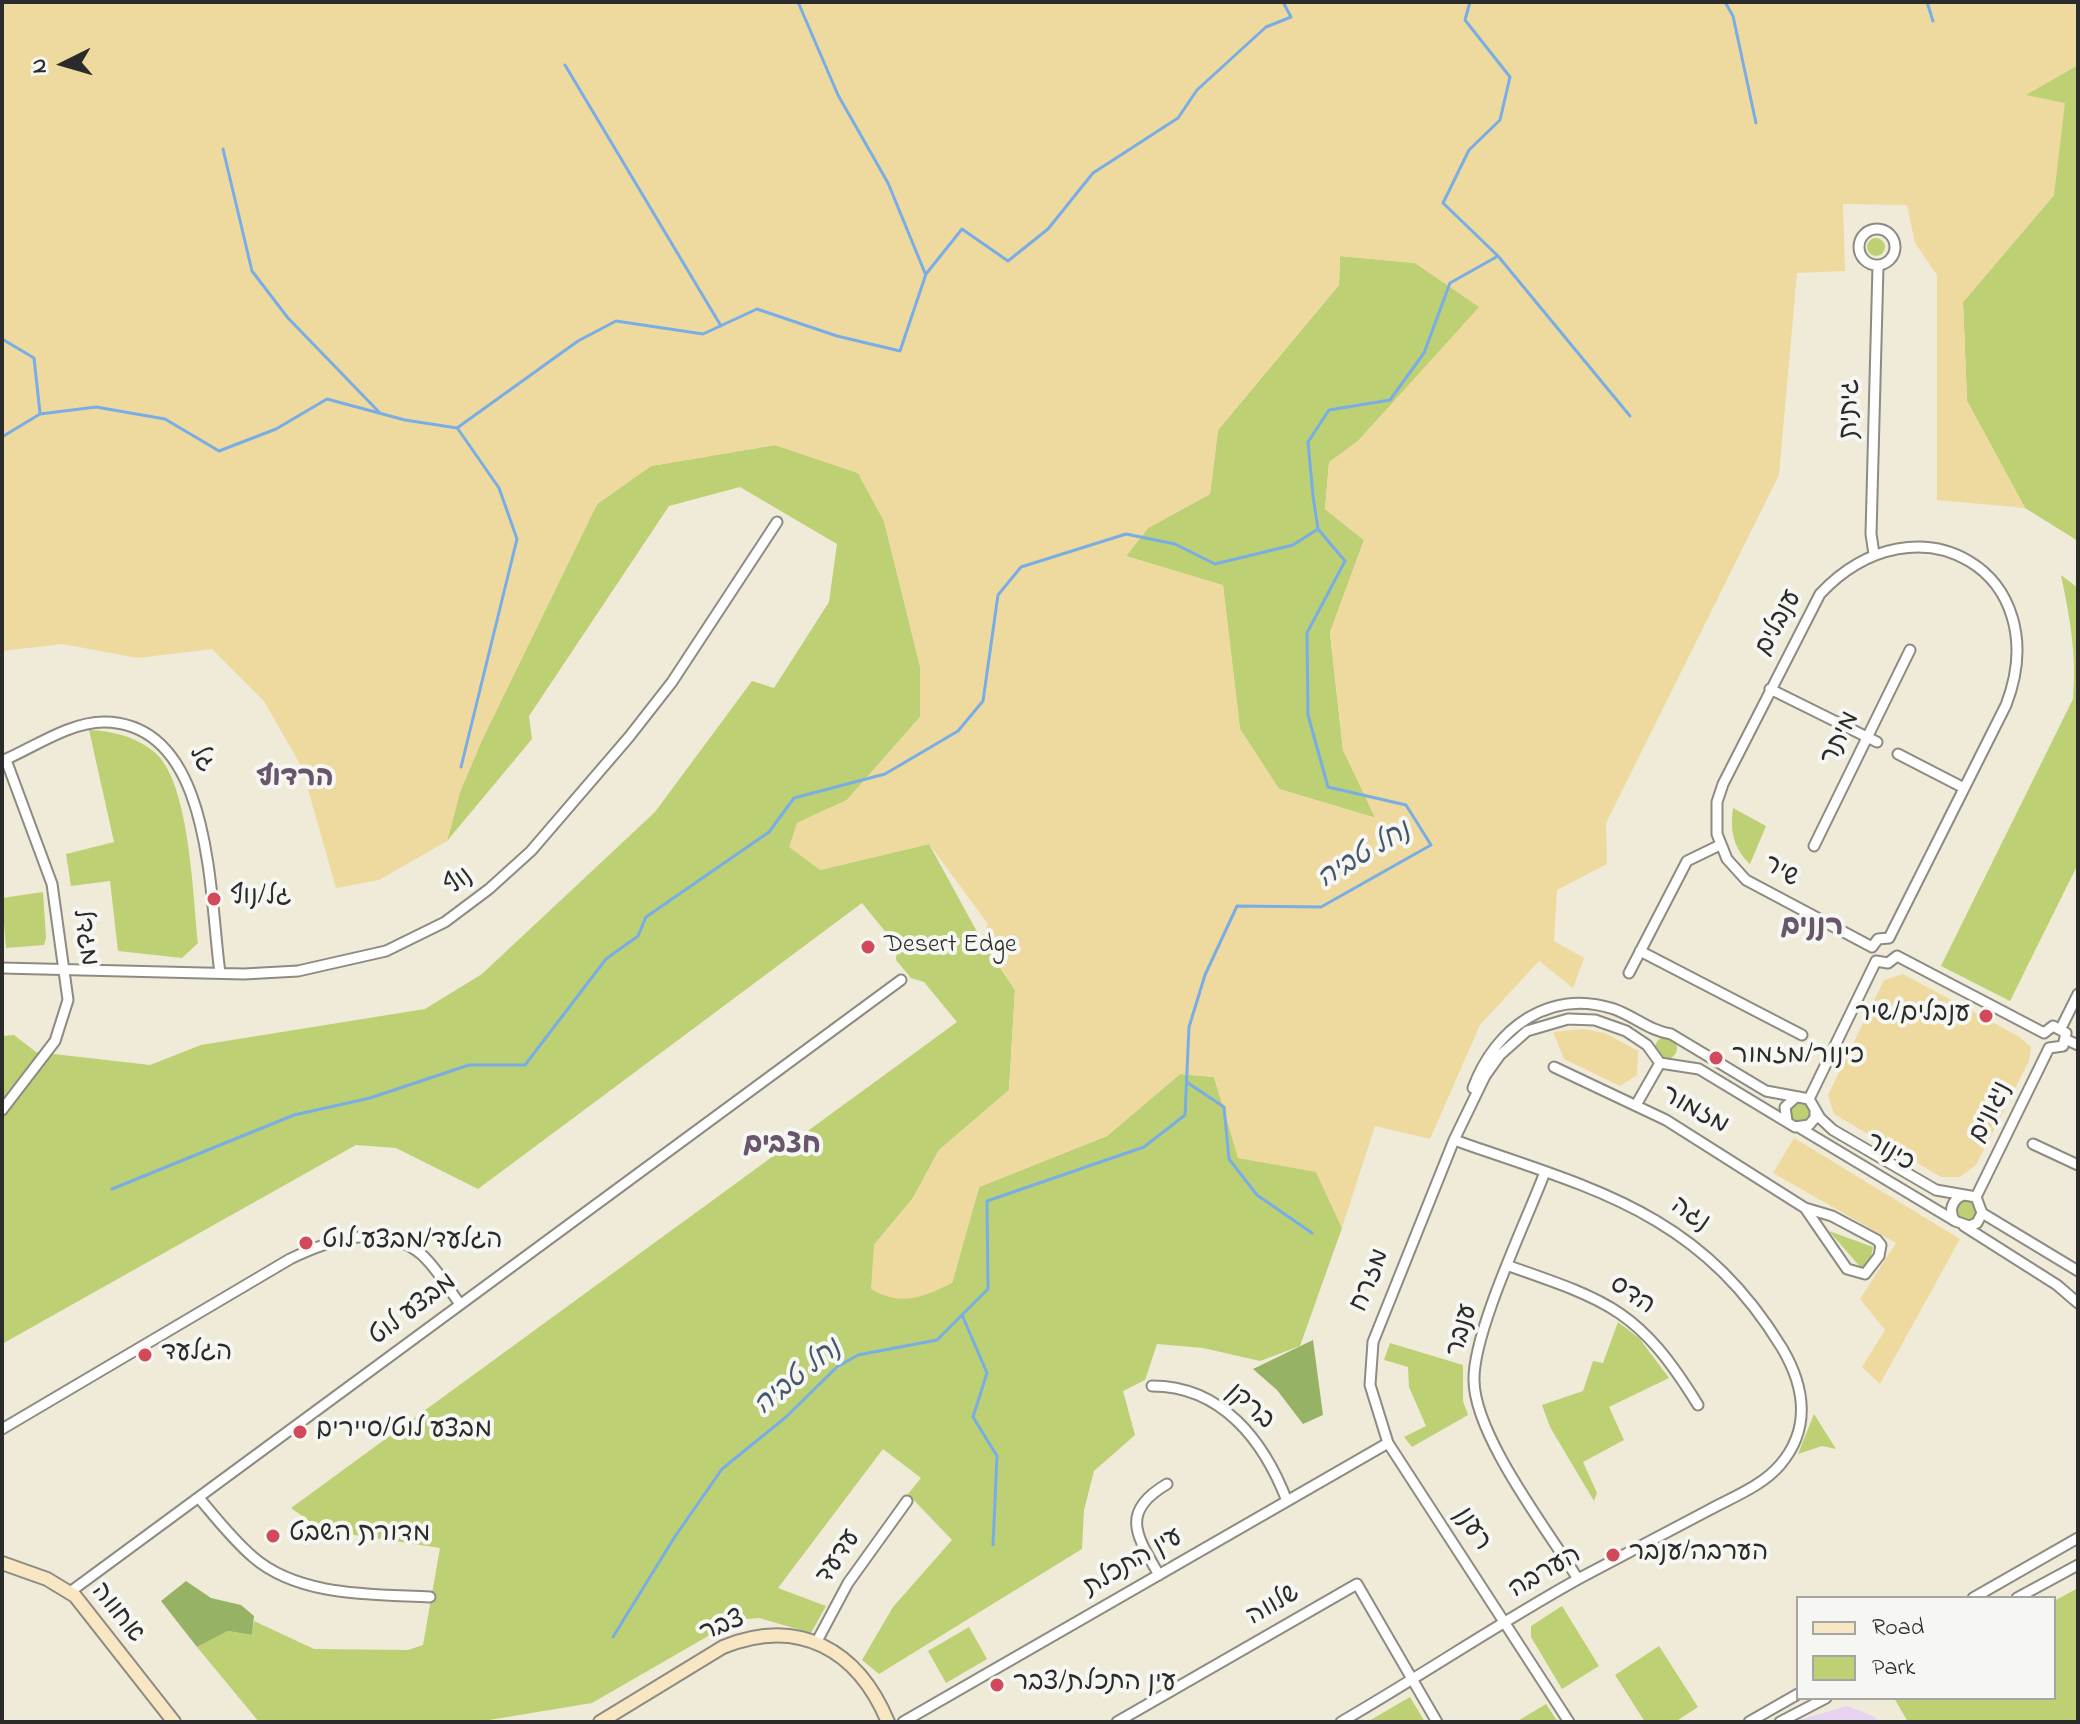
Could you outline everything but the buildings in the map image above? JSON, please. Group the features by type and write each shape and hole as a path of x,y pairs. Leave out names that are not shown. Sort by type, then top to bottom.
{"street":[{"path":"1877,229 1892,237 1895,250 1889,261 1878,266 1866,263 1858,248 1862,236 1877,229"},
{"name":"גיתית","path":"1874,554 1871,534 1878,266"},
{"name":"נוף","path":"2,968 65,967 220,973 298,971 386,951 445,922 489,889 560,819 645,718 777,522"},
{"name":"ענבלים","path":"1720,845 1717,802 1770,689 1820,594 1850,568 1874,554 1908,547 1954,552 1967,558 1989,578 2013,618 2017,649 2014,684 1889,938"},
{"name":"מיתר","path":"1814,846 1872,740 1910,650"},
{"path":"1770,689 1872,740"},
{"name":"גל","path":"4,761 49,738 103,722 129,726 163,743 182,768 195,797 220,973"},
{"path":"1898,754 1964,788"},
{"name":"מגדל","path":"2,1110 61,1030 68,1000 52,884 4,761"},
{"path":"1629,973 1687,861 1720,845"},
{"name":"שיר","path":"1720,845 1735,869 1758,889 1872,947"},
{"path":"1809,1099 1876,961 1872,947 1878,939 1889,938 1898,948 1897,956 1888,963 1876,961"},
{"path":"1640,951 1802,1035"},
{"path":"1897,956 2044,1033"},
{"name":"מבצע לוט","path":"70,1592 901,980"},
{"path":"2061,1028 2078,994"},
{"name":"מזרח","path":"1388,1443 1370,1385 1373,1342 1477,1076 1490,1054 1534,1011 1567,1003 1598,1005 1625,1013 1661,1034"},
{"name":"מזרח","path":"1454,1140 1485,1076 1514,1040 1539,1025 1568,1019 1595,1020 1626,1031 1650,1050"},
{"path":"2044,1033 2053,1026 2061,1028 2067,1040 2078,1045"},
{"path":"2044,1033 2044,1043 2049,1048 2060,1049 2067,1040"},
{"path":"1661,1034 1671,1034 1766,1091 1809,1099 1815,1109 1812,1122 1800,1128 1699,1069 1665,1063 1650,1050 1653,1040 1661,1034"},
{"path":"1636,1105 1665,1063 1680,1054 1678,1040"},
{"name":"ניגונים","path":"1976,1197 2049,1048"},
{"name":"מזמור","path":"1554,1067 1694,1135 1805,1208 1832,1216 1877,1240 1881,1245 1879,1256 1865,1274 1847,1269 1805,1208"},
{"path":"1787,1121 1785,1107 1796,1097"},
{"name":"כינור","path":"1815,1109 1833,1130 1936,1190 1963,1195"},
{"name":"כינור","path":"1800,1128 1960,1223 2057,1285 2078,1303"},
{"name":"נגה","path":"1454,1140 1623,1202 1674,1229 1721,1268 1761,1317 1792,1365 1801,1392 1801,1430"},
{"path":"2033,1144 2078,1165"},
{"name":"ענבר","path":"1545,1172 1475,1362 1476,1398 1489,1435 1578,1579"},
{"path":"1982,1213 1977,1223 1960,1223 1952,1206 1963,1195 1976,1197 1982,1213 2078,1271"},
{"path":"2,1429 290,1259 337,1240 373,1236 404,1244 432,1267 460,1304"},
{"name":"הדס","path":"1509,1266 1574,1289 1627,1316 1665,1354 1698,1405"},
{"name":"ברקן","path":"1152,1386 1185,1390 1232,1416 1267,1455 1287,1501"},
{"name":"הערבה","path":"1344,1721 1578,1579 1770,1476 1801,1430"},
{"name":"עין התכלת","path":"903,1722 1388,1443"},
{"name":"רענן","path":"1388,1443 1569,1722"},
{"path":"1159,1575 1140,1540 1135,1521 1144,1499 1167,1484"},
{"path":"199,1498 253,1558 274,1572 299,1582 334,1589 430,1597"},
{"name":"עדעד","path":"816,1643 848,1583 907,1501"},
{"path":"1976,1596 2078,1538"},
{"name":"אחווה","path":"2,1563 70,1592 174,1722"},
{"path":"2021,1596 2078,1565"},
{"name":"שלווה","path":"1117,1722 1357,1584 1413,1680"},
{"name":"צבר","path":"600,1722 742,1639 779,1635 816,1643 856,1667 870,1684 888,1722"},
{"path":"1413,1680 1437,1722"},
{"path":"1749,1722 1796,1695"},
{"path":"1780,1722 1822,1700"}],"shaded area":[{"path":"1847,1706 1875,1717 1877,1722 1792,1722"}],"green space":[{"path":"2078,65 2078,541 2025,508 1967,401 1963,302 2054,195 2025,95"},
{"path":"1872,238 1880,238 1885,247 1883,254 1872,256 1867,251 1867,243"},
{"path":"1340,256 1415,263 1480,307 1358,441 1329,463 1325,509 1364,540 1330,633 1343,750 1376,818 1279,789 1240,729 1223,586 1126,556 1148,528 1210,494 1218,430 1339,285"},
{"path":"775,445 858,473 884,521 920,666 920,717 847,800 797,823 820,870 929,844 981,939 1015,990 1009,1090 939,1150 913,1198 874,1245 952,1283 979,1187 1107,1136 1180,1074 1214,1077 1239,1158 1316,1171 1342,1228 1300,1346 1260,1361 1203,1348 1157,1344 1145,1380 1123,1391 1135,1435 1094,1471 1084,1510 1082,1549 879,1674 862,1660 893,1607 952,1540 908,1494 921,1478 883,1449 778,1588 826,1606 811,1633 759,1618 736,1620 592,1703 477,1722 259,1722 197,1647 228,1631 252,1635 254,1621 314,1649 408,1650 423,1645 440,1548 322,1530 291,1508 957,1022 924,982 911,978 896,960 897,946 862,903 478,1189 396,1148 356,1145 2,1344 2,1036 14,1035 36,1052 150,1065 201,1045 425,1009 482,974 655,812 752,681 774,688 829,602 837,544 740,487 669,506 529,716 532,739 447,841 460,792 481,742 597,504 651,466"},
{"path":"2061,575 2078,588 2078,864 2010,1001 1941,966 2073,699 2072,637"},
{"path":"89,730 122,735 146,746 165,765 175,786 188,841 198,943 182,958 118,951 110,881 71,886 66,854 114,842"},
{"path":"1733,808 1766,826 1750,864 1734,838"},
{"path":"43,892 44,945 6,948 2,898"},
{"path":"1666,1037 1674,1040 1677,1048 1674,1056 1666,1059 1658,1056 1655,1048 1658,1040"},
{"path":"1801,1101 1809,1104 1812,1112 1809,1120 1801,1123 1793,1120 1790,1112 1793,1104"},
{"path":"1967,1199 1975,1202 1978,1210 1975,1218 1967,1221 1959,1218 1956,1210 1959,1202"},
{"path":"1829,1231 1873,1247 1870,1261 1862,1269"},
{"path":"1618,1322 1639,1338 1669,1378 1609,1407 1624,1440 1583,1462 1597,1493 1594,1501 1550,1427 1542,1405 1583,1391 1593,1361 1603,1363"},
{"path":"1313,1340 1323,1415 1303,1424 1277,1390 1253,1369"},
{"path":"1390,1343 1463,1365 1463,1401 1468,1415 1412,1447 1404,1437 1426,1426 1409,1387 1408,1367 1384,1360"},
{"path":"1814,1414 1836,1449 1822,1446 1798,1454"},
{"path":"186,1581 211,1598 241,1605 254,1616 252,1635 228,1631 197,1647 161,1601"},
{"path":"2078,1588 2078,1722 1908,1722 1895,1700 2056,1700 2056,1600"},
{"path":"1562,1606 1599,1666 1562,1689 1531,1637 1531,1626"},
{"path":"969,1627 987,1659 946,1683 928,1651"},
{"path":"1659,1646 1698,1707 1675,1722 1645,1722 1615,1675"},
{"path":"1410,1697 1425,1722 1367,1722"},
{"path":"1546,1704 1558,1722 1516,1722"}],"sand":[{"path":"2,2 2078,2 2078,65 2026,95 2065,103 2054,195 1963,302 1967,401 2025,508 1937,500 1937,275 1915,243 1907,205 1843,204 1845,271 1797,273 1779,475 1606,823 1607,864 1557,890 1554,941 1584,958 1573,988 1539,961 1480,1025 1430,1139 1375,1126 1342,1228 1316,1172 1238,1158 1214,1077 1180,1074 1107,1136 979,1187 952,1283 932,1292 902,1299 871,1289 874,1245 913,1198 939,1150 1009,1090 1015,990 981,939 988,924 929,844 820,870 789,847 797,823 847,800 920,717 920,666 884,521 858,473 775,445 651,466 597,504 481,742 460,792 447,841 379,880 336,888 302,768 264,701 212,649 138,658 62,644 2,651","holes":["1340,256 1415,263 1479,307 1358,441 1329,462 1325,509 1364,540 1330,632 1343,750 1375,818 1279,789 1240,729 1223,585 1126,556 1148,528 1210,494 1218,430 1339,285"]},
{"path":"1903,974 2018,1036 2031,1047 2029,1061 1976,1165 1960,1177 1941,1177 1834,1114 1828,1095 1884,980"},
{"path":"1583,1029 1605,1033 1638,1051 1637,1075 1620,1086 1564,1059 1553,1032"},
{"path":"1794,1138 1960,1239 1880,1384 1862,1367 1885,1330 1860,1299 1896,1243 1773,1173"}],"waterway":[{"path":"798,2 838,95 888,183 925,273"},
{"path":"2,437 40,414 96,407 165,419 219,451 276,429 327,399 405,420 457,428 578,341 616,321 703,334 757,309 837,336 900,351 926,274 962,229 1008,261 1048,229 1093,173 1178,118 1197,90 1266,27 1291,17 1283,2"},
{"name":"נחל טביה","path":"613,1637 674,1538 722,1469 786,1417 837,1367 858,1355 937,1340 988,1289 987,1201 1144,1147 1185,1115 1189,1027 1205,975 1237,906 1321,907 1431,845 1406,805 1328,787 1308,715 1307,633 1345,561 1318,529 1308,442 1329,410 1390,400 1424,353 1450,283 1498,256 1443,203 1469,150 1500,120 1510,77 1465,20 1470,2"},
{"path":"1725,2 1733,16 1756,123"},
{"path":"1927,2 1933,21"},
{"path":"565,65 721,326"},
{"path":"223,149 252,271 288,318 379,412"},
{"path":"1498,256 1630,416"},
{"path":"2,339 34,358 40,413"},
{"path":"458,429 499,488 517,539 461,767"},
{"path":"112,1189 294,1115 370,1098 469,1065 525,1065 606,959 638,936 646,917 769,832 794,798 885,774 958,731 983,701 998,595 1021,567 1126,534 1175,544 1215,564 1293,545 1318,529"},
{"path":"1188,1083 1224,1107 1229,1159 1257,1195 1312,1233"},
{"path":"962,1315 987,1373 973,1417 997,1456 993,1545"}],"place":[{"name":"גל/נוף","path":"214,899"},
{"name":"Desert Edge","path":"868,947"},
{"name":"ענבלים/שיר","path":"1986,1016"},
{"name":"כינור/מזמור","path":"1716,1058"},
{"name":"הגלעד/מבצע לוט","path":"306,1243"},
{"name":"הגלעד","path":"145,1355"},
{"name":"מבצע לוט/סיירים","path":"300,1432"},
{"name":"מדורת השבט","path":"273,1536"},
{"name":"הערבה/ענבר","path":"1613,1555"},
{"name":"עין התכלת/צבר","path":"997,1685"}],"district":[{"name":"הרדוף","path":"295,780"},
{"name":"רננים","path":"1812,929"},
{"name":"חצבים","path":"782,1147"}]}
